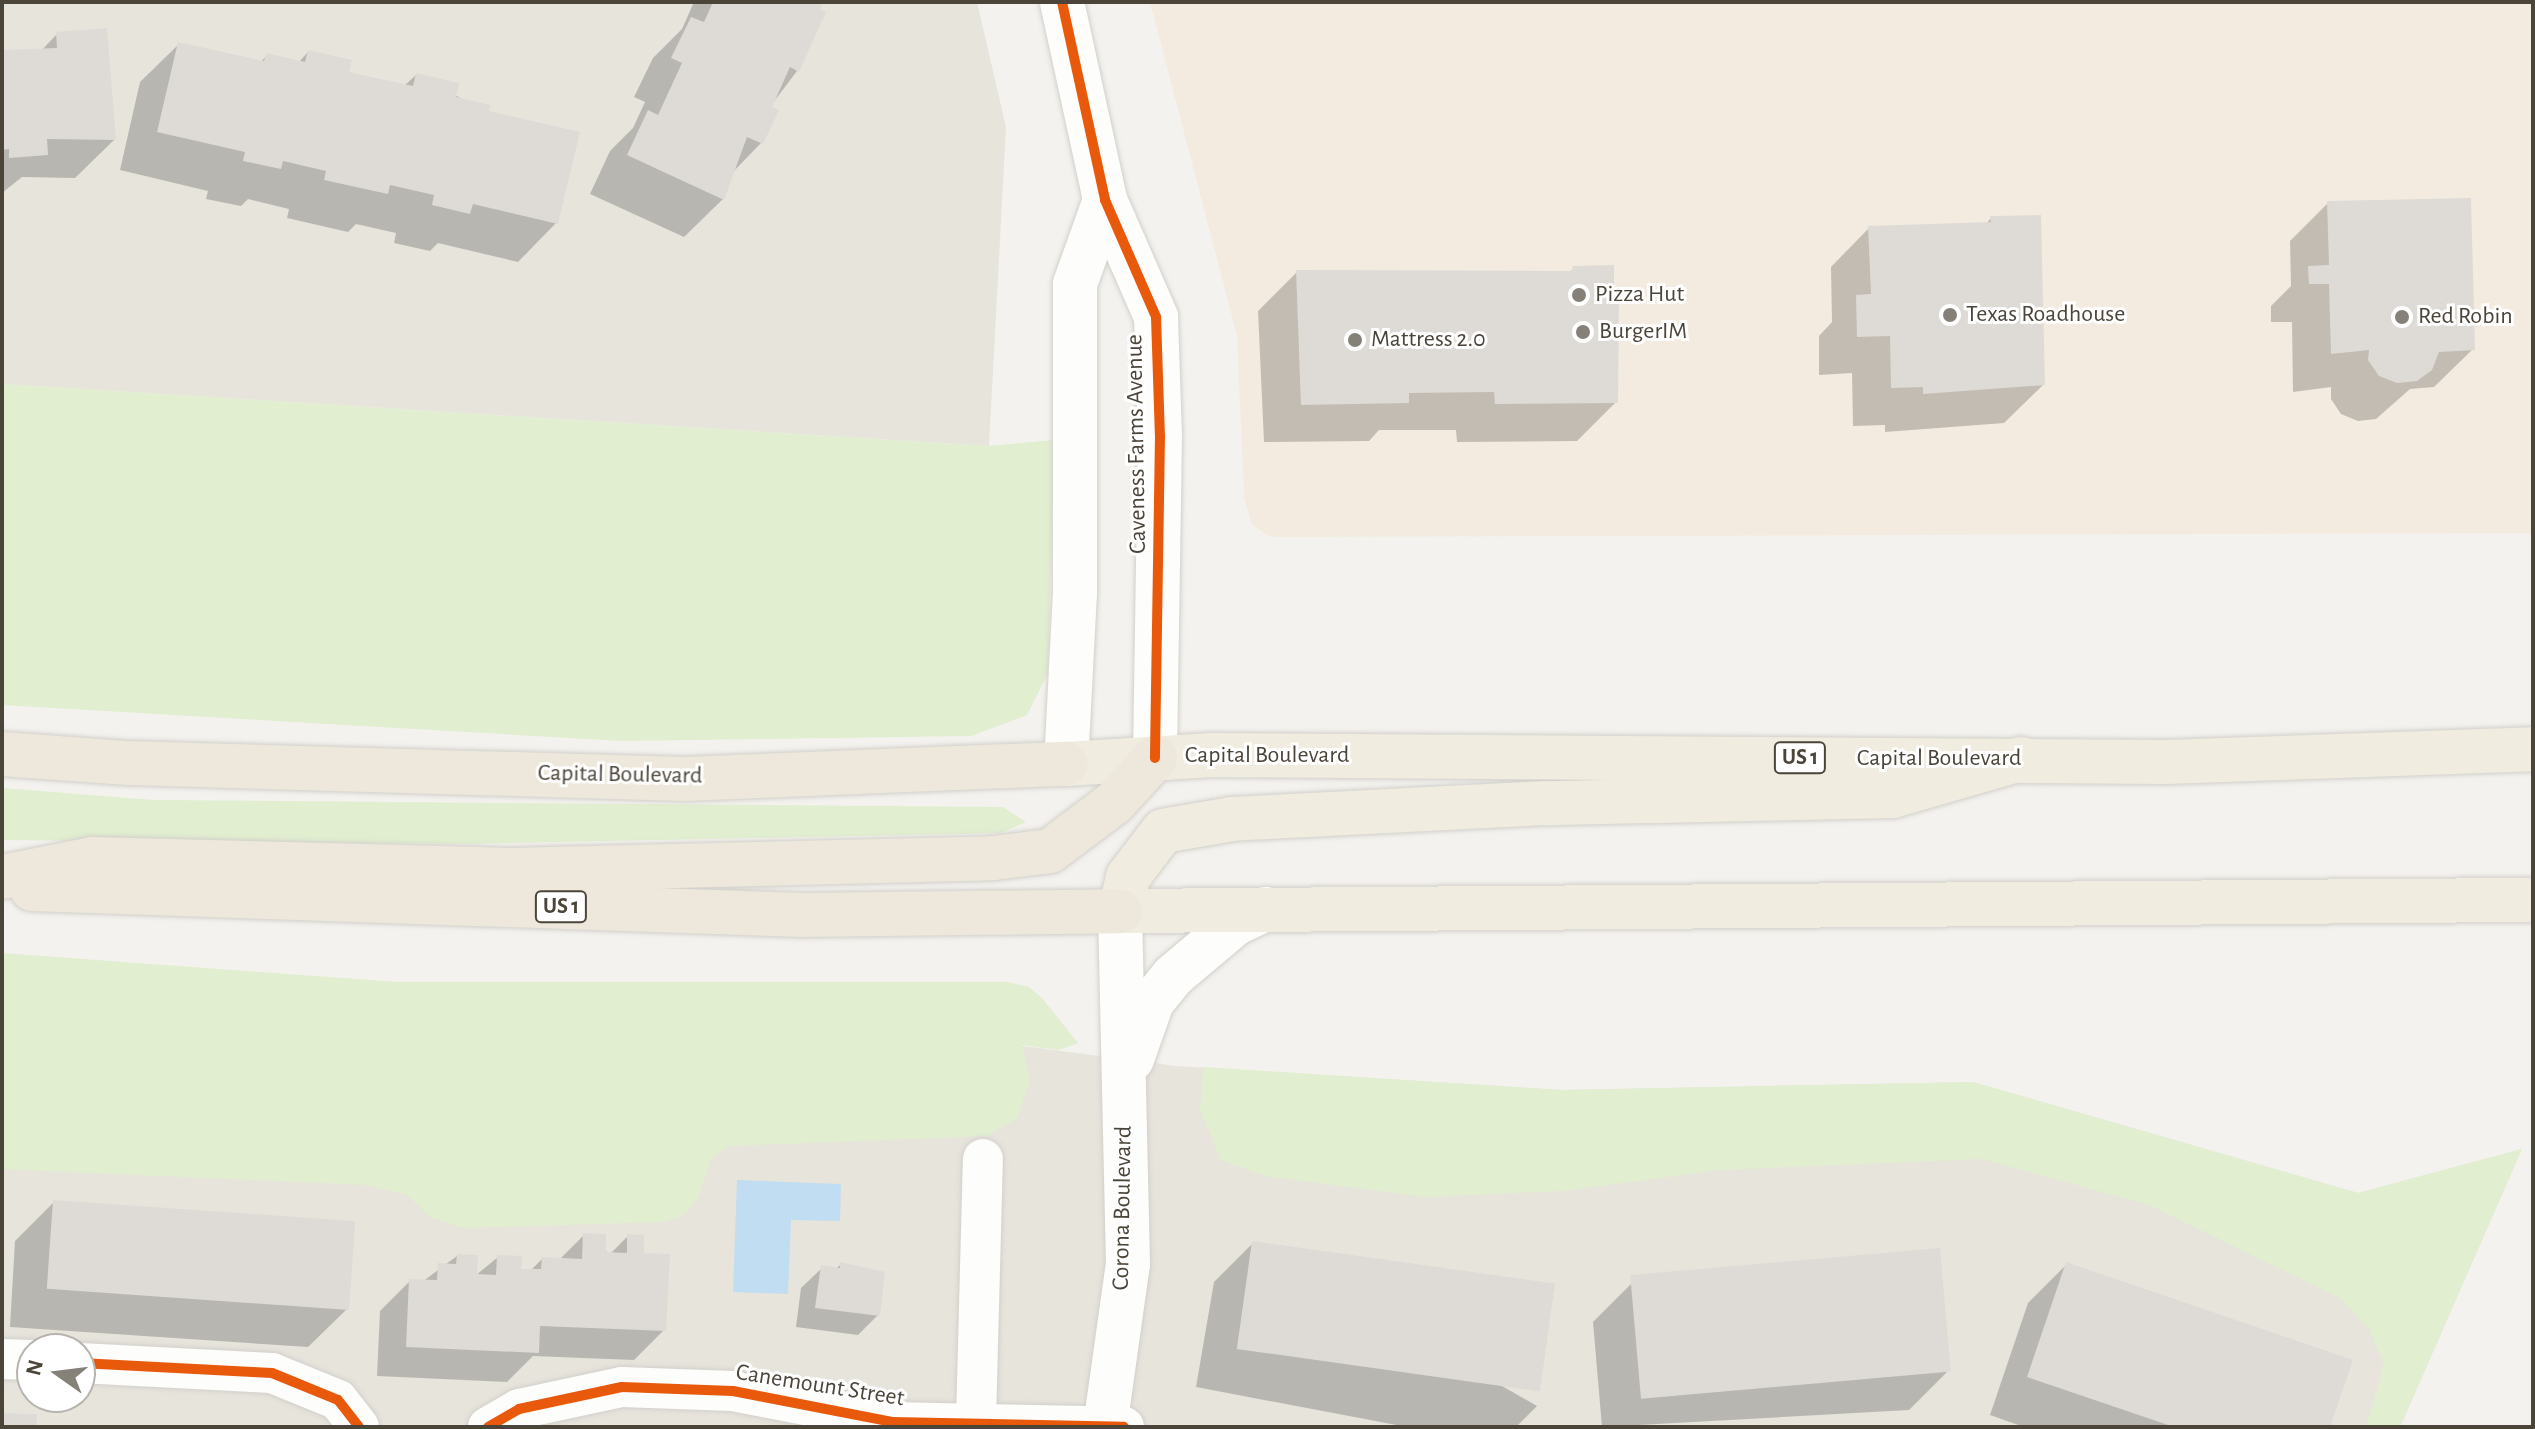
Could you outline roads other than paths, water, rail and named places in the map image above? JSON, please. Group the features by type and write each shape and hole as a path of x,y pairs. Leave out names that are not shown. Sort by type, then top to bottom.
{"highway":[{"name":"Capital Boulevard","path":"2,754 129,763 685,779 1155,758 2021,759 2166,762 2533,749"},
{"path":"2,877 92,859 509,870 993,858 1050,851 1114,803 1155,758"},
{"path":"1120,911 1128,877 1163,831 1232,819 1546,803 1893,796 2021,759"},
{"name":"US 1","path":"2,888 803,915 2533,900"}],"street":[{"name":"Caveness Farms Avenue","path":"1062,2 1105,200 1156,317 1160,436 1155,758"},
{"path":"1066,764 1075,594 1075,284 1105,200"},
{"name":"Corona Boulevard","path":"1124,1084 1146,1015 1161,989 1220,935 1266,909"},
{"name":"Corona Boulevard","path":"1111,1426 1128,1264 1120,911"},
{"path":"976,1422 983,1159"},
{"path":"96,1364 272,1373 338,1400 359,1427"},
{"name":"Canemount Street","path":"488,1427 519,1409 622,1387 733,1391 892,1422 1111,1426"}],"water":[{"path":"737,1180 841,1184 840,1221 791,1220 788,1294 733,1292"}],"place":[{"name":"Pizza Hut","path":"1579,295"},
{"name":"Texas Roadhouse","path":"1950,315"},
{"name":"Red Robin","path":"2402,317"},
{"name":"BurgerIM","path":"1583,332"},
{"name":"Mattress 2.0","path":"1355,340"}]}
